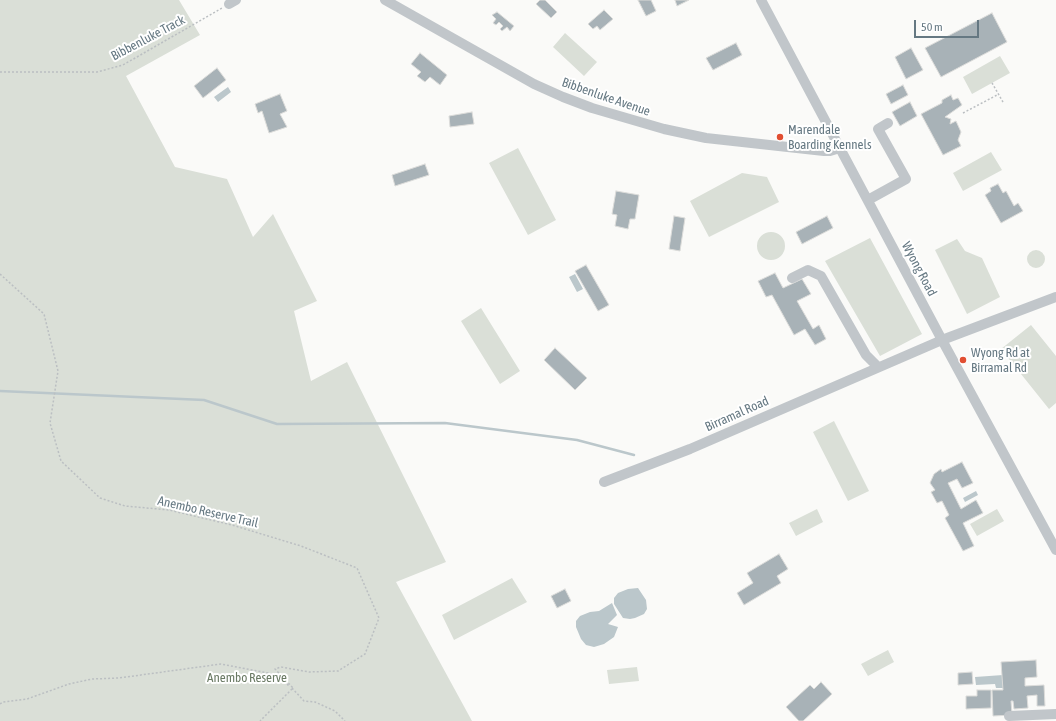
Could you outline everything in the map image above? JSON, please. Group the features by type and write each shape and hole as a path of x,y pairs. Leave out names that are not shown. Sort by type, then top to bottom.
{"street":[{"name":"Bibbenluke Avenue","path":"385,0 534,84 592,108 664,129 706,138 824,151 840,148"},
{"name":"Wyong Road","path":"761,0 942,340 1056,550"},
{"path":"868,200 906,179 895,150 878,129 888,123"},
{"path":"792,278 808,270 821,276 866,355 878,367"},
{"name":"Birramal Road","path":"604,482 690,449 942,340 1056,297"},
{"path":"1008,716 1056,714"}],"path":[{"name":"Bibbenluke Track","path":"0,72 97,72 123,65 232,2"},
{"path":"992,83 1003,102"},
{"path":"963,113 998,94"},
{"name":"Anembo Reserve Trail","path":"0,274 44,314 58,372 50,423 61,461 100,498 125,506 169,510 232,525 301,546 357,568 379,618 365,654 338,671 309,672 281,667 275,669 304,701 315,702 335,711 345,721"},
{"name":"Anembo Reserve Trail","path":"0,704 3,702 27,699 69,684 92,679 119,678 221,664 268,674 283,680 293,688"},
{"path":"260,721 293,688"}],"green space":[{"name":"Anembo Reserve","path":"0,0 179,0 200,35 126,76 175,167 227,179 253,237 273,214 317,301 294,311 311,381 347,362 446,562 396,582 472,721 0,721"},
{"path":"565,33 597,62 584,76 553,47"},
{"path":"1000,56 1010,73 972,94 963,77"},
{"path":"518,148 556,220 528,235 489,163"},
{"path":"991,152 1002,170 963,191 953,173"},
{"path":"742,173 767,177 779,202 709,237 690,201"},
{"path":"771,232 781,236 785,246 781,256 771,260 761,256 757,246 761,236"},
{"path":"870,238 922,334 880,356 825,261"},
{"path":"957,239 965,251 982,258 1000,297 967,314 935,250"},
{"path":"1036,250 1043,252 1045,259 1043,266 1036,268 1029,266 1027,259 1029,252"},
{"path":"481,308 520,371 500,384 461,321"},
{"path":"1031,325 1056,356 1056,403 1049,409 1001,349"},
{"path":"834,421 869,491 848,501 813,432"},
{"path":"817,509 823,522 796,536 789,523"},
{"path":"997,509 1004,521 977,536 970,524"},
{"path":"512,578 527,602 454,640 442,615"},
{"path":"888,650 894,662 868,676 861,664"},
{"path":"637,667 639,681 609,684 607,670"}],"shaded area":[{"path":"228,87 231,92 218,102 214,97"},
{"path":"575,274 583,289 577,292 569,277"},
{"path":"976,491 978,495 965,502 963,498"},
{"path":"638,588 646,600 647,609 644,614 635,618 623,618 614,604 614,598 618,593 628,589"},
{"path":"612,603 617,615 608,624 618,627 614,637 604,644 594,647 586,645 581,639 576,627 576,621 580,616 590,612 599,611"},
{"path":"1003,675 1003,688 996,688 995,684 976,685 975,677"}],"building":[{"path":"540,0 545,0 557,12 551,18 536,4"},
{"path":"638,0 651,0 656,11 646,16"},
{"path":"675,0 689,0 677,6"},
{"path":"604,10 613,19 600,30 597,26 593,29 588,24"},
{"path":"497,12 514,26 510,31 507,27 502,31 500,29 503,26 499,22 496,25 493,23 496,19 492,15"},
{"path":"992,13 1007,42 941,77 925,48"},
{"path":"736,43 742,55 713,70 706,58"},
{"path":"911,48 923,70 906,79 895,57"},
{"path":"420,53 447,75 440,85 430,77 425,82 417,76 421,72 411,64"},
{"path":"217,68 226,80 203,98 194,86"},
{"path":"903,85 908,95 891,104 886,94"},
{"path":"280,94 287,111 280,114 287,127 269,133 262,111 258,113 255,104"},
{"path":"951,95 953,100 958,98 962,105 945,117 951,119 950,124 956,121 961,132 958,140 961,146 943,155 921,114 942,103 942,100"},
{"path":"910,102 917,116 900,126 892,112"},
{"path":"472,112 474,124 450,127 449,116"},
{"path":"425,164 429,175 395,186 392,175"},
{"path":"998,184 1003,193 1006,191 1014,206 1018,203 1023,211 1001,223 985,195 991,191 990,188"},
{"path":"616,191 639,195 635,219 630,219 628,229 615,226 617,215 612,214"},
{"path":"674,216 685,218 680,251 669,249"},
{"path":"827,216 833,228 802,244 796,232"},
{"path":"586,265 609,305 598,311 575,271"},
{"path":"775,273 783,288 802,279 811,294 797,301 813,329 819,325 826,339 815,345 805,329 794,335 772,295 766,297 758,281"},
{"path":"555,348 587,378 575,390 544,360"},
{"path":"962,462 973,483 962,488 957,479 948,483 961,509 976,500 983,513 963,523 974,546 963,551 945,518 949,515 942,501 937,503 931,492 935,490 930,483 934,474 941,469 942,472"},
{"path":"779,554 788,569 777,576 781,583 744,605 737,593 753,583 747,573"},
{"path":"565,589 571,601 557,608 551,596"},
{"path":"1036,660 1037,677 1025,678 1025,686 1044,685 1045,706 1037,706 1037,695 1027,696 1028,708 1014,709 1013,701 1011,701 1012,715 993,716 992,690 1003,690 1001,662"},
{"path":"972,672 973,684 958,685 958,673"},
{"path":"821,682 832,694 803,721 799,721 786,707 810,685 814,689"},
{"path":"977,690 991,690 991,708 966,709 966,696 977,696"}],"waterway":[{"path":"0,391 204,400 277,424 445,423 577,440 634,455"}],"place":[{"name":"Marendale Boarding Kennels","path":"780,137"},
{"name":"Wyong Rd at Birramal Rd","path":"963,360"}]}
